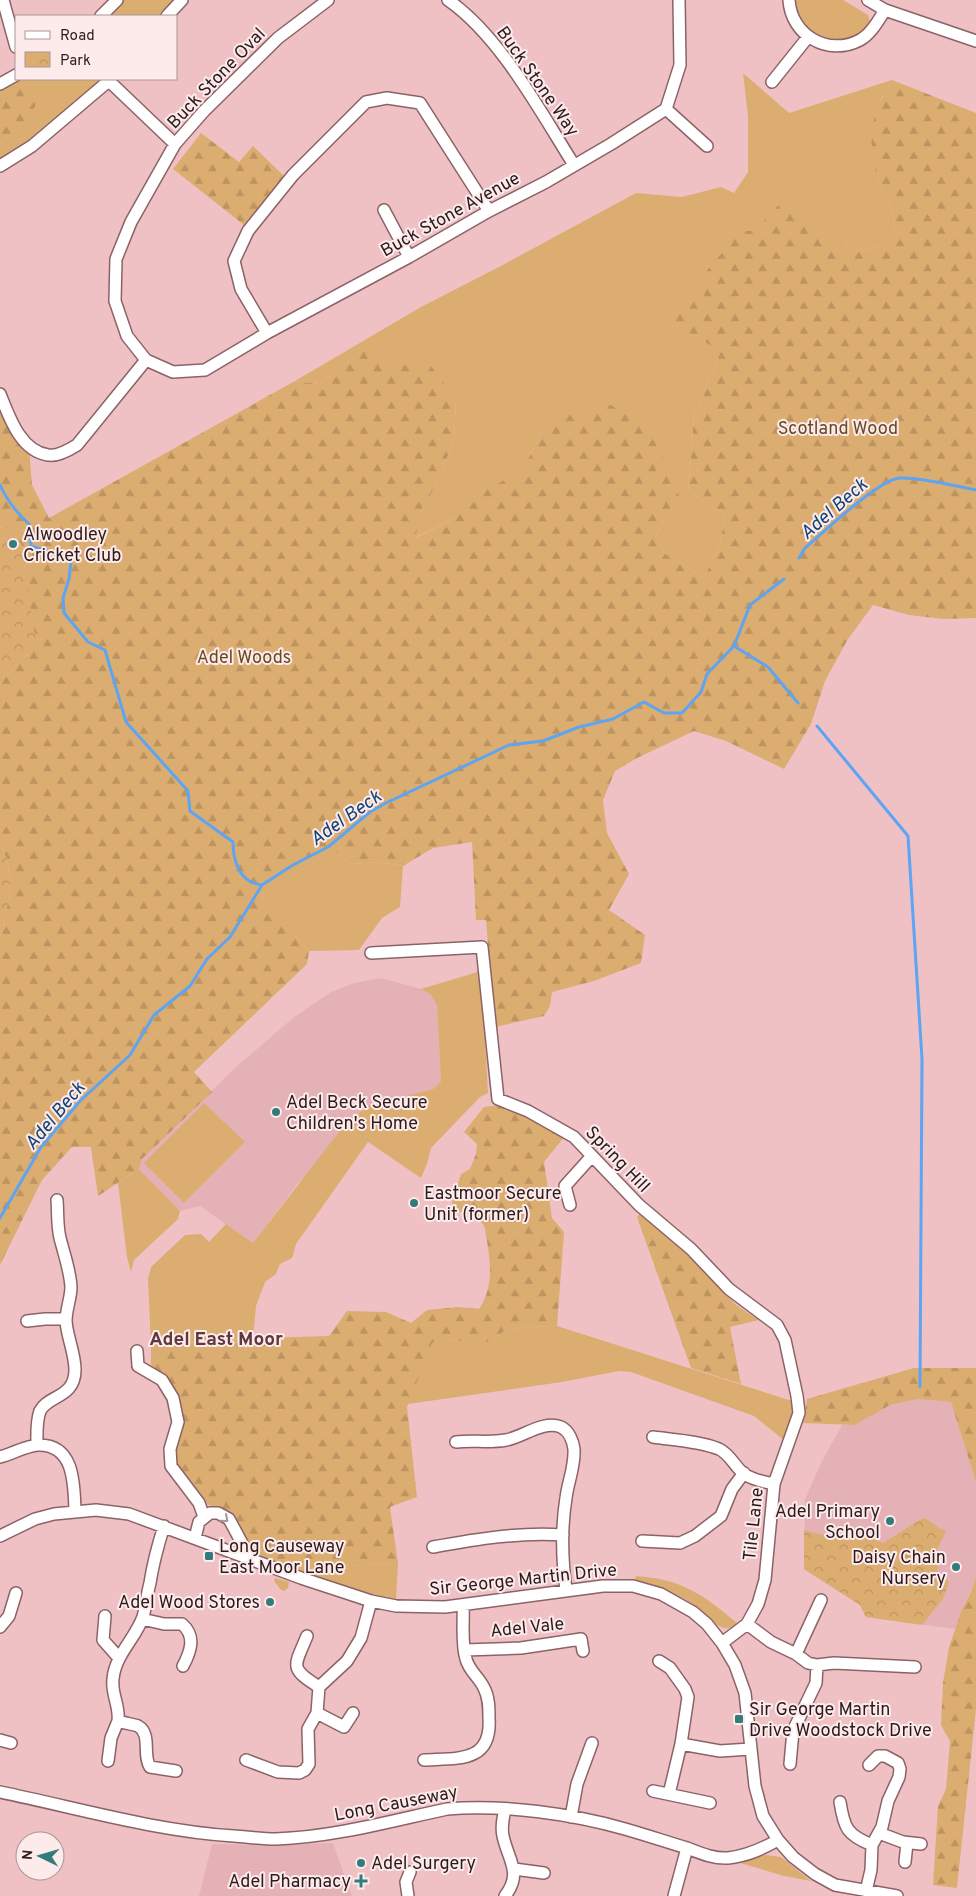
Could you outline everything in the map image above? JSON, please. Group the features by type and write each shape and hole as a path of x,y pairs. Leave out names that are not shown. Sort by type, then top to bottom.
{"street":[{"path":"3,0 15,43"},
{"path":"102,15 117,0"},
{"path":"168,15 182,0"},
{"name":"Buck Stone Oval","path":"146,360 127,336 115,301 116,259 132,222 175,144 204,111 278,38 328,0"},
{"name":"Buck Stone Way","path":"448,0 463,10 494,42 574,164"},
{"path":"679,0 680,65 666,110 707,146"},
{"path":"788,0 792,18 801,31 814,41 829,46 846,46 861,40 873,29 885,10"},
{"path":"868,0 885,10 976,41"},
{"path":"772,82 808,37"},
{"path":"0,84 15,76"},
{"path":"0,166 32,146 110,80 175,144"},
{"path":"267,333 241,289 234,261 248,231 294,175 366,102 387,98 420,103 489,210"},
{"name":"Buck Stone Avenue","path":"146,360 173,372 205,370 267,333 409,257 489,210 546,182 666,110"},
{"path":"384,210 409,257"},
{"path":"0,394 14,427 29,447 48,456 62,453 77,445 146,360"},
{"name":"Spring Hill","path":"371,953 482,947 498,1099 528,1110 568,1133 639,1206 691,1248 729,1289 777,1325 785,1340 798,1396"},
{"path":"570,1206 565,1186 592,1156"},
{"path":"37,1445 37,1423 40,1412 44,1405 63,1394 74,1378 75,1370 66,1319 71,1288 60,1237 57,1200"},
{"path":"26,1321 66,1319"},
{"path":"137,1351 138,1366 162,1380 174,1398 178,1422 170,1449 171,1466 199,1503 204,1517"},
{"name":"Tile Lane","path":"722,1643 747,1624 758,1604 766,1580 774,1484 796,1425 799,1413 798,1396"},
{"path":"456,1442 504,1440 536,1428 551,1426 566,1430 574,1448 574,1463 565,1499 563,1568 566,1590"},
{"path":"653,1437 685,1441 720,1450 728,1455 744,1474 757,1480 774,1484"},
{"path":"0,1457 37,1445 59,1451 70,1465 75,1511"},
{"path":"642,1542 680,1543 695,1536 721,1516 732,1489 744,1474"},
{"name":"Sir George Martin Drive","path":"0,1536 35,1519 54,1514 96,1510 129,1514 251,1560 371,1601 424,1608 463,1605 566,1590 619,1585 633,1586 662,1594 693,1612 707,1624 722,1643 735,1665 745,1693 755,1786 763,1816 778,1840"},
{"path":"196,1538 199,1522 210,1513 218,1513 228,1519 251,1560"},
{"path":"108,1761 111,1738 119,1714 113,1692 113,1679 119,1658 142,1619 156,1550 164,1526"},
{"path":"433,1547 495,1536 532,1533 563,1535"},
{"path":"0,1627 9,1616 16,1593"},
{"path":"796,1654 821,1600"},
{"path":"246,1760 278,1772 299,1773 305,1770 309,1764 308,1729 317,1713 319,1687 347,1660 358,1643 371,1601"},
{"path":"424,1760 465,1757 475,1754 484,1748 488,1739 490,1726 486,1690 469,1666 464,1650 463,1605"},
{"path":"104,1616 103,1640 119,1658"},
{"path":"142,1619 164,1624 182,1624 188,1630 191,1639 190,1653 184,1666"},
{"path":"747,1624 771,1642 796,1654 808,1663 817,1666 834,1663 915,1667"},
{"path":"307,1636 298,1656 298,1672 319,1687"},
{"name":"Adel Vale","path":"464,1650 521,1648 581,1639 583,1651"},
{"path":"659,1661 670,1668 685,1688 688,1697 681,1744 669,1794"},
{"path":"790,1764 793,1731 816,1683 817,1666"},
{"path":"317,1713 344,1727 353,1713"},
{"path":"118,1721 137,1726 144,1732 147,1762 150,1767 176,1771"},
{"path":"571,1817 577,1784 592,1743"},
{"path":"681,1744 720,1751 750,1749"},
{"path":"866,1891 871,1870 872,1845 885,1820 888,1801 897,1784 900,1769 898,1763 885,1756 878,1756 869,1765"},
{"path":"653,1791 710,1803"},
{"name":"Long Causeway","path":"0,1792 172,1830 200,1834 275,1839 332,1834 447,1808 472,1807 571,1817 626,1829 709,1856 727,1858 757,1852 778,1840"},
{"path":"840,1802 844,1825 848,1831 872,1845"},
{"path":"505,1809 502,1828 503,1837 514,1869 512,1882 505,1896"},
{"path":"879,1833 907,1843 921,1844"},
{"path":"778,1840 793,1857 815,1874 835,1885 897,1896"},
{"path":"905,1862 907,1843"},
{"path":"674,1896 687,1848"},
{"path":"514,1869 544,1873"},
{"path":"408,1896 406,1882 410,1872"}],"shaded area":[{"name":"Adel Beck Secure Children's Home","path":"381,978 421,989 430,994 437,1005 441,1081 433,1089 418,1094 298,1183 253,1243 200,1206 180,1211 139,1169 142,1159 236,1067 293,1018 331,992 354,983"},
{"name":"Adel Primary School","path":"918,1399 951,1402 976,1482 976,1578 955,1629 866,1617 860,1605 804,1569 805,1499 822,1461 842,1425 855,1425 890,1405"},
{"path":"333,1843 352,1896 199,1896 212,1844 275,1845"}],"green space":[{"path":"117,0 182,0 168,15 102,15"},
{"path":"794,0 843,0 868,15 870,22 856,36 840,40 830,40 821,37 806,26 796,10"},
{"path":"743,73 789,113 892,80 876,108 876,176 893,213 895,232 876,247 852,254 785,199 673,325 721,351 694,416 688,491 725,516 720,544 704,578 664,553 656,534 679,496 548,420 523,469 470,500 457,517 414,538 422,510 438,481 454,440 456,401 396,367 361,351 320,384 295,381 421,307 636,193 682,197 721,187 734,193 748,172 748,116"},
{"path":"15,79 110,80 0,166 0,143 30,118 0,85"},
{"name":"Adel Woods","path":"892,80 976,113 976,618 943,619 909,615 873,605 848,639 825,681 811,724 784,769 726,741 694,731 637,758 615,771 603,800 607,833 629,874 609,910 645,935 641,963 594,981 552,992 550,1006 544,1016 495,1027 486,920 476,920 472,842 433,848 403,866 378,862 352,864 328,847 293,865 262,885 257,895 309,951 307,964 194,1072 212,1092 142,1159 139,1169 98,1196 91,1147 72,1147 42,1180 0,1265 0,939 8,904 9,879 8,866 0,845 0,683 28,654 24,568 27,553 11,530 0,526 0,394 29,447 32,485 49,518 295,381 320,384 361,351 377,348 396,367 427,360 456,401 454,440 438,481 422,510 415,538 457,517 469,500 523,469 548,420 611,405 650,427 679,496 656,534 664,553 704,578 720,544 725,516 688,491 694,416 721,351 673,325 703,275 741,231 755,231 785,198 852,254 876,247 895,232 893,213 876,176 871,139 876,108"},
{"path":"0,85 44,85 30,118 0,143"},
{"path":"201,133 239,162 253,146 284,176 244,225 173,169"},
{"path":"0,526 11,530 27,554 24,568 36,641 28,654 0,683"},
{"path":"0,845 8,866 9,891 0,939"},
{"path":"328,847 352,864 378,862 403,866 400,907 382,918 359,950 309,951 256,895 262,885 293,865"},
{"path":"481,971 488,1093 480,1097 431,1148 421,1178 368,1142 296,1244 292,1258 280,1264 276,1274 265,1282 256,1306 253,1338 151,1346 148,1279 151,1267 185,1235 201,1234 209,1242 226,1224 253,1243 349,1119 372,1105 433,1089 441,1081 437,1005 430,994 421,989"},
{"path":"204,1103 245,1142 184,1203 144,1163"},
{"path":"500,1105 525,1115 565,1136 544,1162 552,1218 564,1232 557,1326 525,1327 504,1331 494,1339 486,1342 463,1342 446,1338 432,1343 407,1407 417,1497 390,1507 398,1564 289,1567 254,1553 233,1516 221,1508 208,1505 176,1465 174,1449 181,1422 167,1377 151,1365 151,1346 258,1338 329,1336 347,1311 386,1312 411,1323 427,1310 458,1307 479,1309 487,1293 490,1276 485,1229 475,1217 454,1210 452,1202 461,1174 470,1169 476,1154 477,1144 464,1132 484,1107"},
{"path":"139,1169 180,1211 178,1219 134,1260 131,1272 127,1257 118,1183"},
{"path":"641,1212 695,1261 736,1305 759,1320 730,1327 741,1384 691,1368 637,1217"},
{"path":"557,1326 792,1401 793,1412 784,1440 754,1416 631,1372 619,1371 562,1382 408,1404 432,1342 446,1338 463,1342 494,1339 504,1331 525,1327"},
{"path":"914,1368 976,1368 976,1482 951,1402 918,1399 890,1405 855,1425 803,1423 807,1399"},
{"path":"923,1518 946,1531 932,1561 939,1567 937,1571 949,1582 943,1599 922,1625 866,1617 860,1605 804,1569 804,1530 830,1535 840,1534 855,1528 864,1535 883,1543"},
{"path":"398,1564 396,1600 355,1592 289,1567"},
{"path":"636,1576 667,1581 692,1590 738,1624 733,1627 724,1628 689,1601 652,1584 635,1580"},
{"path":"275,1578 289,1582 288,1588 284,1591 280,1589 274,1581"},
{"path":"976,1578 976,1709 957,1888 933,1885 938,1806 946,1789 950,1741 941,1725 943,1683 949,1647 961,1612"},
{"path":"766,1855 781,1857 811,1881 784,1876 737,1862"}],"waterway":[{"name":"Adel Beck","path":"799,558 805,548 851,508 879,487 891,481 900,478 918,479 976,490"},
{"path":"0,485 20,516 29,524 31,546 71,561 69,579 63,598 64,613 88,642 105,650 126,722 188,791 190,811 233,842 236,864 243,876 254,883 262,885"},
{"name":"Adel Beck","path":"0,1218 41,1147 80,1101 130,1055 154,1015 190,986 207,959 230,937 262,885 293,865 328,847 370,812 509,745 543,741 579,727 613,719 644,702 664,713 682,713 701,692 707,674 734,646 750,605 784,579"},
{"path":"734,646 768,667 798,703"},
{"path":"817,726 908,836 922,1059 920,1387"}],"place":[{"name":"Alwoodley Cricket Club","path":"13,544"},
{"name":"Adel Beck Secure Children's Home","path":"276,1112"},
{"name":"Eastmoor Secure Unit (former)","path":"414,1203"},
{"name":"Adel Primary School","path":"890,1521"},
{"name":"Long Causeway East Moor Lane","path":"209,1556"},
{"name":"Daisy Chain Nursery","path":"956,1567"},
{"name":"Adel Wood Stores","path":"270,1602"},
{"name":"Sir George Martin Drive Woodstock Drive","path":"739,1719"},
{"name":"Adel Surgery","path":"361,1863"},
{"name":"Adel Pharmacy","path":"361,1881"}],"district":[{"name":"Adel East Moor","path":"216,1338"}],"park label":[{"name":"Scotland Wood","path":"838,428"}]}
